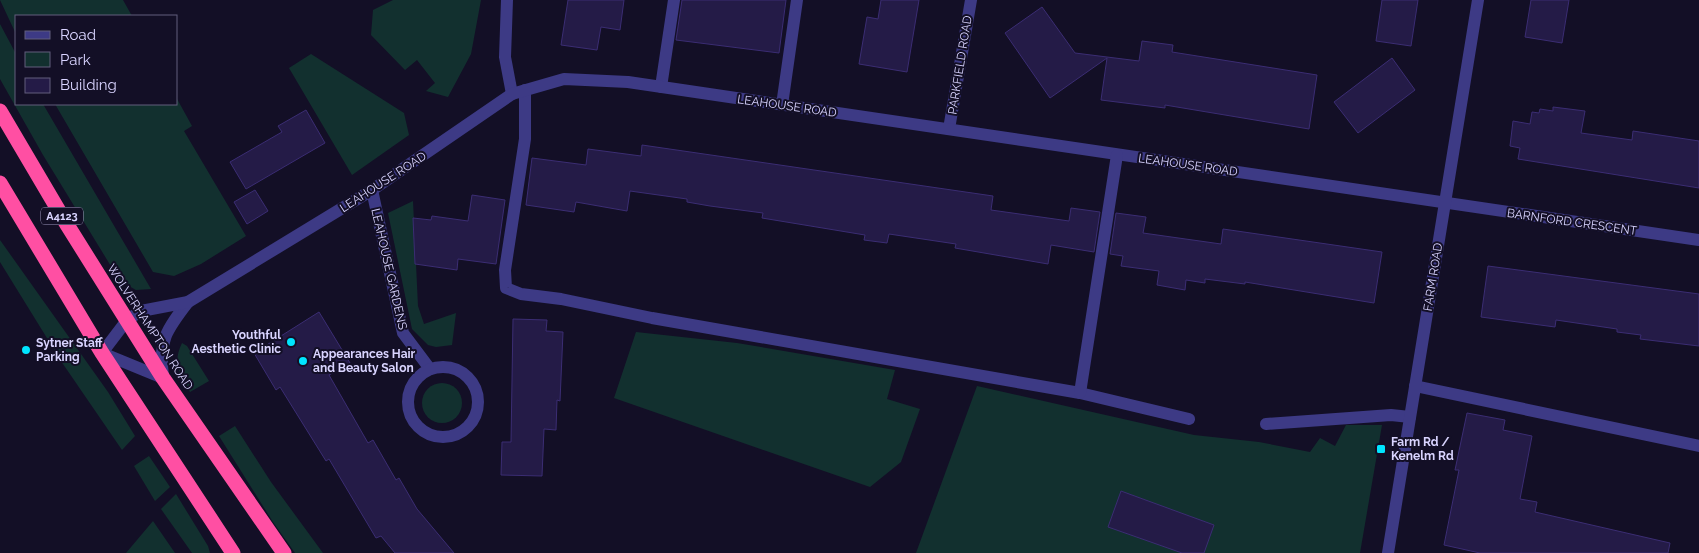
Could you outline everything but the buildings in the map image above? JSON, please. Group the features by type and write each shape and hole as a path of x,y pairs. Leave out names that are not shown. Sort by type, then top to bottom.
{"highway":[{"name":"WOLVERHAMPTON ROAD","path":"0,111 163,378 284,553"},
{"name":"A4123","path":"0,183 102,353 233,553"},
{"path":"219,532 221,553"}],"street":[{"path":"507,0 505,57 518,92 525,140 506,260 506,288 521,294 561,299 652,318 1080,393 1189,419"},
{"path":"661,88 674,0"},
{"path":"782,105 797,0"},
{"name":"PARKFIELD ROAD","path":"949,129 971,0"},
{"name":"FARM ROAD","path":"1388,553 1478,0"},
{"name":"LEAHOUSE ROAD","path":"102,353 127,320 142,311 188,302 372,190 518,92 564,79 628,82 1445,203"},
{"path":"1080,393 1117,155"},
{"name":"LEAHOUSE GARDENS","path":"372,190 402,333 430,369"},
{"name":"BARNFORD CRESCENT","path":"1445,203 1699,240"},
{"name":"LEAHOUSE ROAD","path":"163,378 160,354 168,328 188,302"},
{"path":"102,353 163,378"},
{"path":"454,368 468,378 478,393 478,406 475,417 468,427 459,434 436,437 416,426 410,417 408,394 420,375 430,369 454,368"},
{"path":"1416,386 1699,446"},
{"path":"1266,424 1391,415 1410,417"}],"green space":[{"path":"0,0 123,0 131,15 15,15 15,32"},
{"path":"393,0 481,0 471,54 448,97 426,91 435,83 417,60 405,70 371,35 373,10"},
{"path":"0,24 15,52 15,105 44,105 151,289 136,290 120,281 43,155 0,79"},
{"path":"311,54 404,113 409,135 352,175 289,68"},
{"path":"178,101 192,126 184,131 246,236 201,264 174,276 153,272 56,105 178,105"},
{"path":"413,201 418,306 424,324 456,313 452,345 436,347 428,345 412,329 388,213"},
{"path":"0,240 108,392 135,436 122,450 63,364 0,262"},
{"path":"636,332 737,343 895,370 887,399 920,409 901,462 870,487 614,398"},
{"path":"182,343 187,346 209,381 190,392 178,369 179,350"},
{"path":"446,383 453,386 459,392 462,403 461,411 453,420 446,423 438,423 431,420 423,411 422,399 425,392 434,384"},
{"path":"977,386 1194,435 1259,442 1310,452 1320,438 1335,446 1346,425 1382,425 1360,553 916,553"},
{"path":"235,426 271,482 323,553 295,553 273,522 219,436"},
{"path":"149,456 170,487 155,501 134,466"},
{"path":"176,494 208,546 210,553 192,553 161,509"},
{"path":"153,521 175,553 126,553"}],"place":[{"name":"Youthful Aesthetic Clinic","path":"291,342"},
{"name":"Sytner Staff Parking","path":"26,350"},
{"name":"Appearances Hair and Beauty Salon","path":"303,361"},
{"name":"Farm Rd / Kenelm Rd","path":"1381,449"}]}
